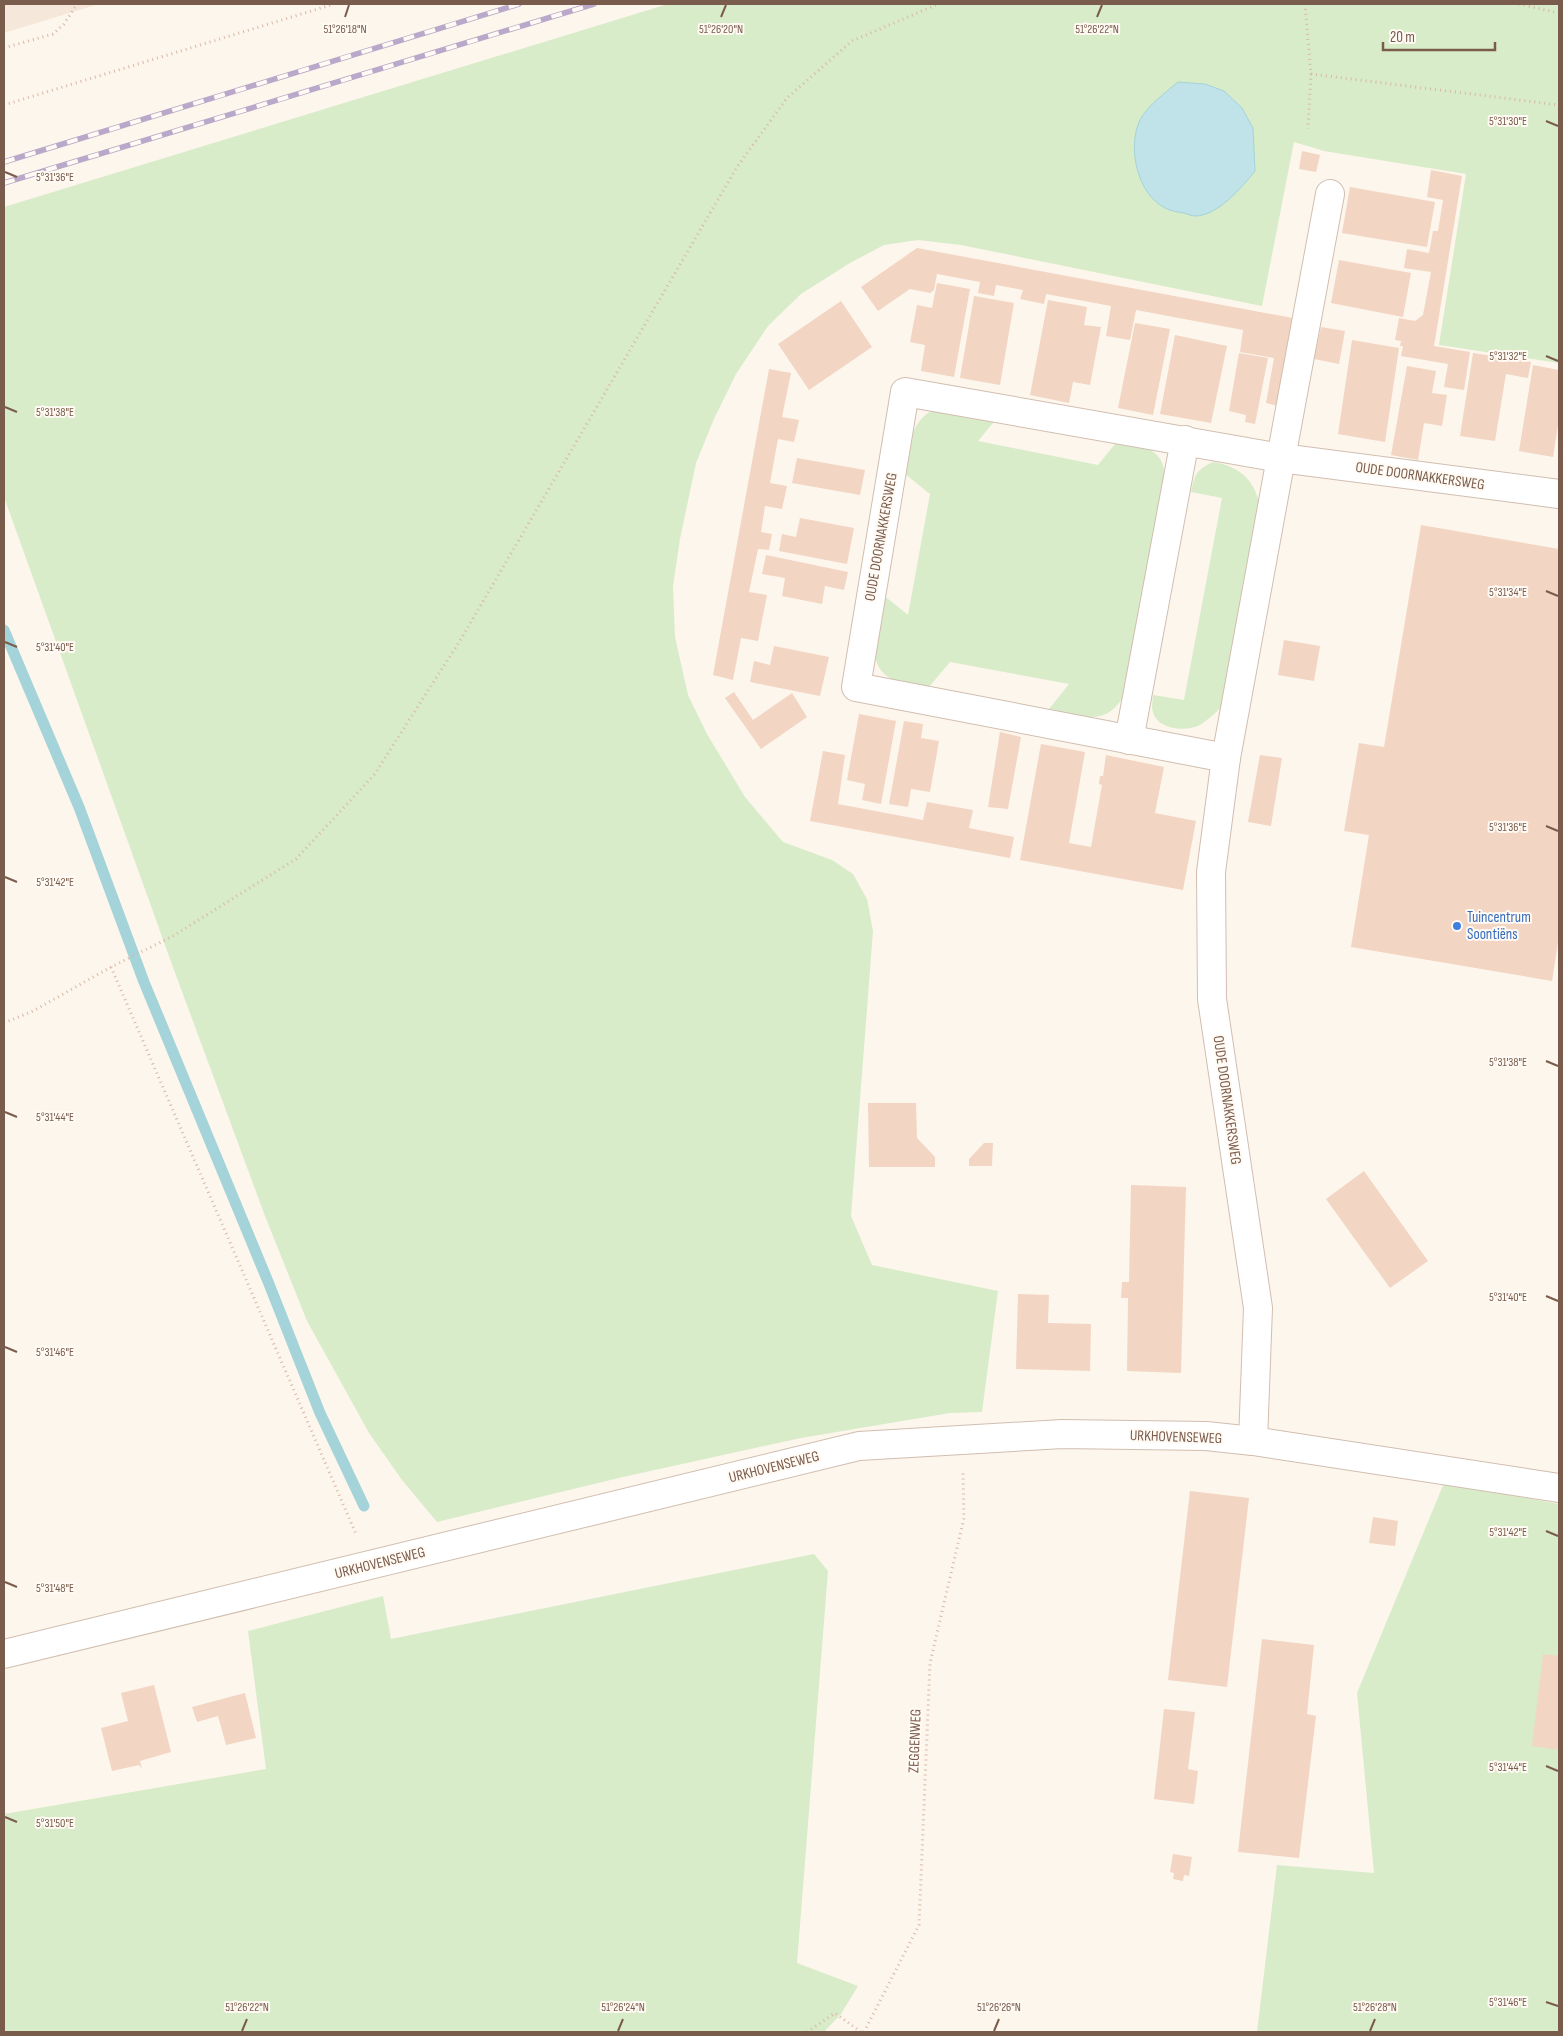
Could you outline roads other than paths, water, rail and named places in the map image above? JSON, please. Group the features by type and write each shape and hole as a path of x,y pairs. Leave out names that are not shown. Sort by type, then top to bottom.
{"street":[{"path":"1281,458 1330,194"},
{"name":"OUDE DOORNAKKERSWEG","path":"1226,758 856,687 905,392 1281,458 1559,494"},
{"path":"1129,740 1185,440"},
{"name":"OUDE DOORNAKKERSWEG","path":"1253,1440 1258,1308 1212,999 1212,872 1226,758 1281,458"},
{"name":"URKHOVENSEWEG","path":"4,1654 860,1446 1062,1434 1206,1436 1253,1440 1559,1488"}],"water":[{"path":"1178,82 1205,84 1224,91 1242,108 1253,128 1255,171 1229,200 1204,215 1194,216 1165,208 1147,192 1137,169 1134,143 1140,120 1152,104"}],"waterway":[{"path":"4,630 79,807 144,982 269,1284 320,1413 364,1506"}],"railway":[{"path":"4,162 519,4"},
{"path":"4,183 594,4"}],"place":[{"name":"Tuincentrum Soontiëns","path":"1457,926"}]}
